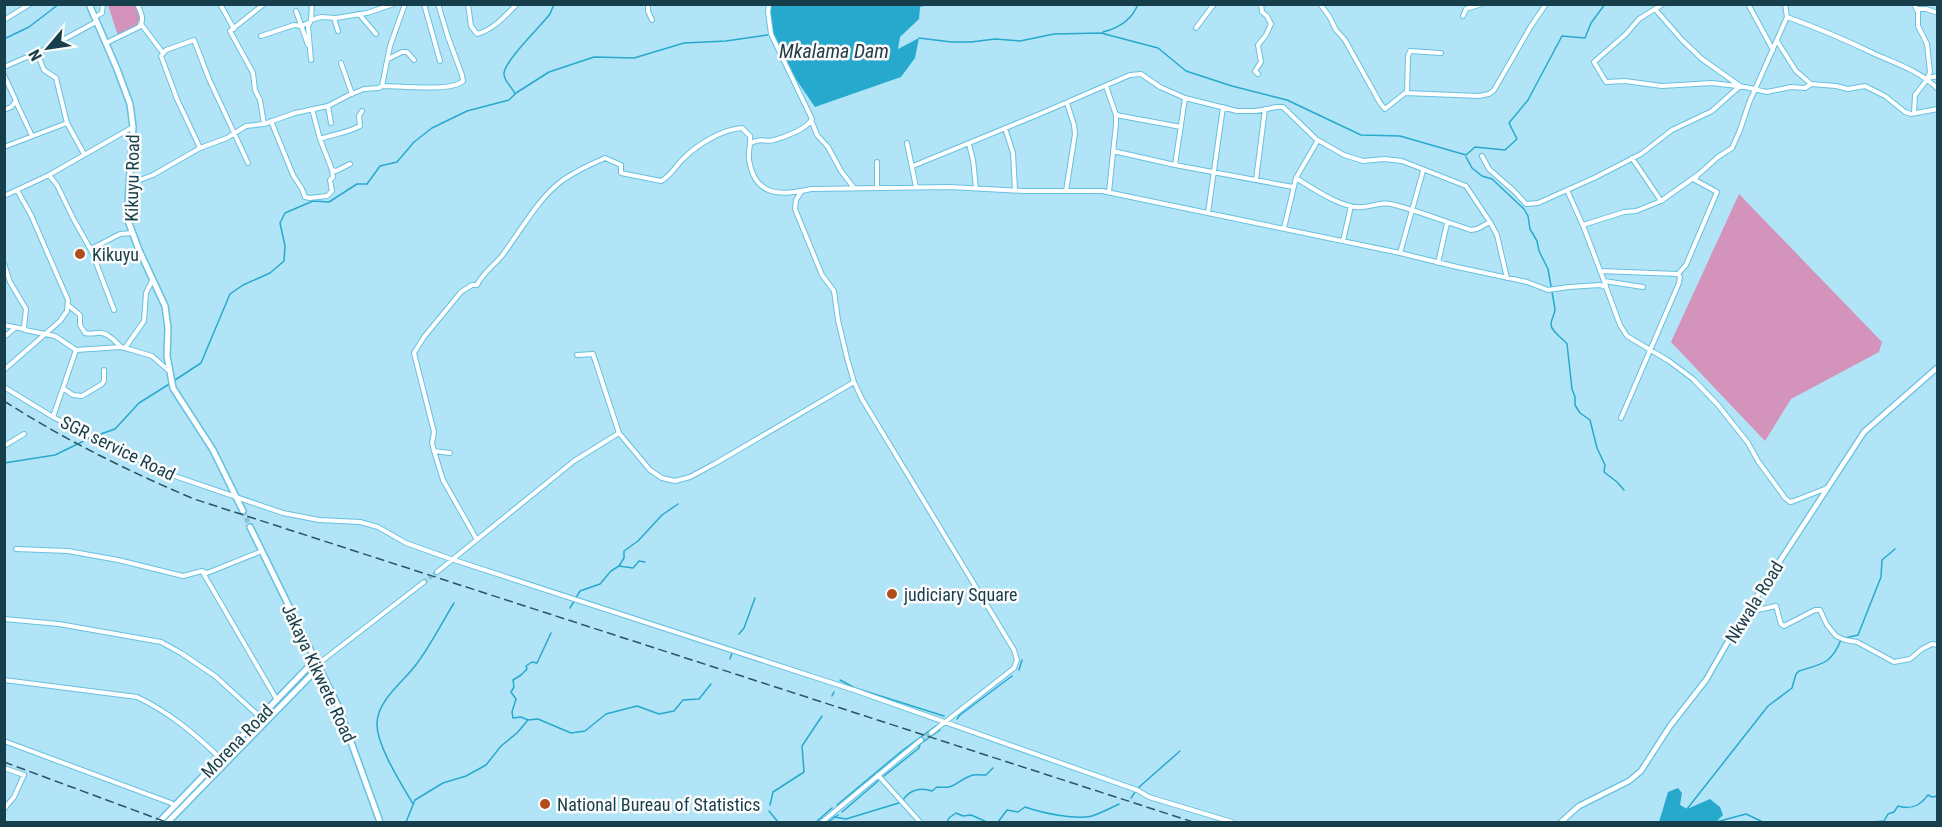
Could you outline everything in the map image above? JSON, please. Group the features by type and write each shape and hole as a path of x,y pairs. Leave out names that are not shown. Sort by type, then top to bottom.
{"main road":[{"name":"Kikuyu Road","path":"89,4 130,104 133,127 127,218 167,315 169,370 173,388 213,450 237,498"},
{"path":"237,498 243,512"},
{"name":"Jakaya Kikwete Road","path":"250,527 344,721 380,822"},
{"name":"Morena Road","path":"159,822 277,700 317,664"},
{"name":"Morena Road","path":"168,822 317,664"}],"street":[{"path":"4,20 30,4"},
{"path":"4,67 37,53 95,20 102,13 103,4"},
{"path":"106,43 135,30 141,24 142,15 137,4"},
{"path":"220,4 234,29"},
{"path":"264,4 230,31 253,73 264,124"},
{"path":"311,60 312,4"},
{"path":"261,36 294,25 301,26 321,17 334,18 358,14 394,4"},
{"path":"382,86 390,46 405,6 410,4"},
{"path":"424,4 440,61"},
{"path":"128,184 153,175 200,148 234,134 246,126 264,124 295,113 328,106 364,89 382,86 454,87 463,81 462,75 438,4"},
{"path":"468,4 471,26 477,34 493,26 516,4"},
{"path":"648,4 648,12 652,20"},
{"path":"769,4 771,34 782,61 810,112 811,122 817,135 830,149 841,171 855,189"},
{"path":"1196,28 1214,4"},
{"path":"1258,74 1255,72 1261,62 1258,45 1271,24 1262,12 1261,4"},
{"path":"1320,4 1345,40 1385,109 1407,93 1453,96 1489,94 1494,90 1546,4"},
{"path":"1463,16 1466,9 1482,4"},
{"path":"1664,4 1639,19 1626,34 1594,62 1606,82 1625,81 1674,86 1712,83 1771,92 1791,87 1805,88 1811,84"},
{"path":"1748,4 1774,51"},
{"path":"1583,225 1624,212 1636,211 1661,201 1732,148 1787,17 1785,4"},
{"path":"1917,9 1926,4"},
{"path":"1655,9 1702,59 1740,86"},
{"path":"1917,9 1938,13"},
{"path":"1914,114 1915,95 1928,79 1930,72 1928,44 1918,26 1917,9"},
{"path":"296,11 310,48"},
{"path":"358,14 376,34"},
{"path":"1787,17 1828,32 1928,79 1938,89"},
{"path":"334,18 338,31"},
{"path":"141,24 163,53"},
{"path":"163,53 194,40 209,79 248,163"},
{"path":"1778,41 1796,71 1811,84 1848,89 1869,87 1905,112 1914,114 1938,109"},
{"path":"1407,93 1410,51 1441,53"},
{"path":"387,59 407,52 414,60"},
{"path":"37,53 42,67 56,78 67,123 84,154"},
{"path":"163,53 162,61 200,148"},
{"path":"341,63 352,94"},
{"path":"913,166 1135,73 1141,74 1160,87 1185,98 1223,107 1246,112 1283,107 1318,140 1354,159 1364,161 1392,159 1466,186 1490,222 1501,251 1507,278"},
{"path":"4,75 32,136"},
{"path":"1928,79 1938,76"},
{"path":"1106,86 1116,115 1108,192"},
{"path":"1482,156 1489,169 1526,204 1538,203 1632,158 1672,130 1712,111 1740,86"},
{"path":"1175,165 1185,98"},
{"path":"4,110 16,101"},
{"path":"1066,191 1075,134 1067,103"},
{"path":"328,106 331,123"},
{"path":"1208,213 1223,107"},
{"path":"271,121 293,176 305,197 327,196 332,191 330,180 333,177 332,170 312,109"},
{"path":"1256,180 1265,109"},
{"path":"320,139 335,133 347,133 360,126 359,116 362,111"},
{"path":"1116,115 1181,127"},
{"path":"751,143 758,139 774,141 806,127 811,122"},
{"path":"4,147 67,123"},
{"path":"4,196 49,175 133,127"},
{"path":"477,540 443,480 432,443 434,432 414,353 424,337 461,292 477,285 481,277 499,259 523,224 563,180 605,158 621,165 621,172 661,181 669,177 688,154 716,134 732,129 742,128 750,136 749,162 757,180 764,188 780,194 811,189 916,187 1108,192 1400,253 1533,283 1548,290 1600,285 1606,287"},
{"path":"1005,129 1013,153 1015,190"},
{"path":"1284,228 1296,178 1318,140"},
{"path":"907,142 916,187"},
{"path":"969,144 976,188"},
{"path":"1113,151 1293,187"},
{"path":"1632,158 1661,201"},
{"path":"877,162 878,188"},
{"path":"332,170 336,171 350,164"},
{"path":"1400,253 1422,171"},
{"path":"49,175 57,185 91,249 114,310"},
{"path":"1621,418 1678,283 1678,273 1686,265 1717,192 1695,180 1697,176"},
{"path":"1296,178 1333,199 1351,206 1363,207 1386,203 1471,230 1490,222"},
{"path":"4,370 65,315 68,304 50,256 17,190"},
{"path":"1567,190 1583,225 1623,331 1634,341 1684,371 1718,405 1790,502 1827,488"},
{"path":"802,191 796,200 795,209 822,275 834,291 838,320 854,382 862,399 1014,651 1017,660 1014,668 931,733"},
{"path":"1343,241 1351,206"},
{"path":"1438,263 1447,223"},
{"path":"91,249 120,234 132,233"},
{"path":"4,264 15,292 26,309 24,329"},
{"path":"1600,271 1678,273"},
{"path":"123,348 144,321 146,293 153,279"},
{"path":"1604,281 1643,287"},
{"path":"68,304 80,315 80,325 85,333 106,334 123,348"},
{"path":"4,325 57,337 76,350 123,348 152,356 169,370"},
{"path":"4,337 14,328"},
{"path":"53,417 76,350"},
{"path":"577,355 593,354 620,433 650,470 662,478 675,481 690,477 854,382"},
{"name":"Nkwala Road","path":"1561,822 1579,806 1629,781 1641,771 1670,726 1711,673 1750,606 1864,432 1938,367"},
{"path":"64,389 73,395 82,396 102,384 104,370"},
{"name":"SGR service Road","path":"4,387 53,417 163,472 283,513 319,520 360,522 378,527 406,543 451,560 854,690 1137,790 1149,797 1232,822"},
{"path":"437,572 574,461 620,433"},
{"path":"4,446 24,434"},
{"path":"434,451 450,453"},
{"path":"16,549 68,551 118,560 183,576 202,571 207,573 262,551"},
{"path":"202,571 277,700"},
{"path":"317,664 424,582"},
{"path":"1750,606 1758,610 1776,606 1781,624 1784,626 1815,610 1820,610 1827,625 1836,636 1857,642 1894,662 1910,659 1922,648 1932,644 1938,645"},
{"path":"4,619 59,624 161,642 215,676 260,717"},
{"path":"4,680 137,697 153,704 187,728 220,759"},
{"path":"822,822 921,740"},
{"path":"4,741 175,806"},
{"path":"4,768 24,775 14,797 4,809"},
{"path":"878,775 920,822"}],"shaded area":[{"path":"108,5 136,5 140,17 137,27 118,36"},
{"path":"1739,194 1882,342 1879,352 1791,399 1765,441 1671,342"}],"water":[{"name":"Mkalama Dam","path":"771,5 927,5 920,7 919,19 900,37 898,49 919,38 915,58 901,77 815,107 791,71 778,46 773,32"},
{"path":"1678,788 1682,793 1680,805 1687,809 1710,799 1720,807 1723,815 1716,822 1659,822 1668,792"}],"waterway":[{"path":"4,39 29,27 59,4"},
{"path":"175,380 201,363 230,294 243,285 270,273 284,261 285,246 280,223 285,213 313,201 329,202 357,184 367,184 380,166 397,162 414,142 432,128 467,111 509,100 515,94 505,79 506,67 550,14 554,4"},
{"path":"1103,32 1124,22 1132,15 1138,4"},
{"path":"919,38 951,42 995,39 1020,41 1054,34 1101,33 1158,48 1186,71 1287,100 1361,135 1400,136 1466,155 1475,147 1505,150 1517,139 1509,123 1528,100 1562,36 1585,38 1591,23 1605,4"},
{"path":"516,93 549,72 594,57 634,58 684,43 726,41 774,34"},
{"path":"1466,157 1472,168 1482,176 1492,179 1524,209 1528,216 1530,229 1548,269 1555,309 1551,322 1552,327 1567,344 1575,405 1580,413 1590,420 1597,448 1605,465 1604,472 1624,490"},
{"path":"95,436 115,429 139,403 171,383"},
{"path":"4,463 55,455 90,438"},
{"path":"619,566 624,558 624,551 638,541 662,515 678,504"},
{"path":"1845,638 1858,635 1881,577 1882,560 1895,549"},
{"path":"570,608 580,591 600,584 611,571 619,566 633,568 639,561 645,562"},
{"path":"739,634 744,628 755,598"},
{"path":"413,804 390,765 378,732 378,715 386,699 431,643 454,603"},
{"path":"528,720 521,717 513,718 512,712 516,699 511,692 514,687 513,680 527,669 526,666 532,662 537,663 551,633"},
{"path":"1687,809 1768,706 1792,688 1796,674 1829,659 1841,640"},
{"path":"730,659 732,653"},
{"path":"1019,670 1022,660"},
{"path":"957,719 1012,676"},
{"path":"840,680 855,688 944,716"},
{"path":"406,822 415,800 443,783 466,776 486,765 501,746 528,720 538,719 571,733 585,731 606,714 637,706 659,714 674,711 683,700 699,699 711,684"},
{"path":"832,696 834,692"},
{"path":"770,805 773,792 804,772 802,746 822,716"},
{"path":"837,805 903,750 936,726"},
{"path":"884,776 919,748 920,744 940,730"},
{"path":"1138,788 1180,751"},
{"path":"834,817 846,819 902,802 915,790 932,791 937,787 952,786 972,775 986,775 993,768"},
{"path":"842,812 878,781"},
{"path":"1131,798 1135,792"},
{"path":"1872,822 1884,821 1888,814 1894,812 1898,806 1911,807 1922,802 1928,795 1938,796"},
{"path":"998,822 1007,810 1018,812 1025,807 1040,812 1085,817 1119,804"},
{"path":"816,822 832,808"},
{"path":"769,811 778,822"},
{"path":"947,822 956,813 963,816 971,815 987,822"},
{"path":"1716,822 1746,814 1763,822"},
{"path":"828,822 838,815"}],"tunnel":[{"path":"243,511 250,527"},
{"path":"424,582 437,572"},
{"path":"921,740 931,733"}],"railway":[{"path":"4,401 97,454 194,499 1193,822"},
{"path":"4,762 166,822"}],"place":[{"name":"Kikuyu","path":"80,254"},
{"name":"judiciary Square","path":"892,594"},
{"name":"National Bureau of Statistics","path":"545,804"}]}
